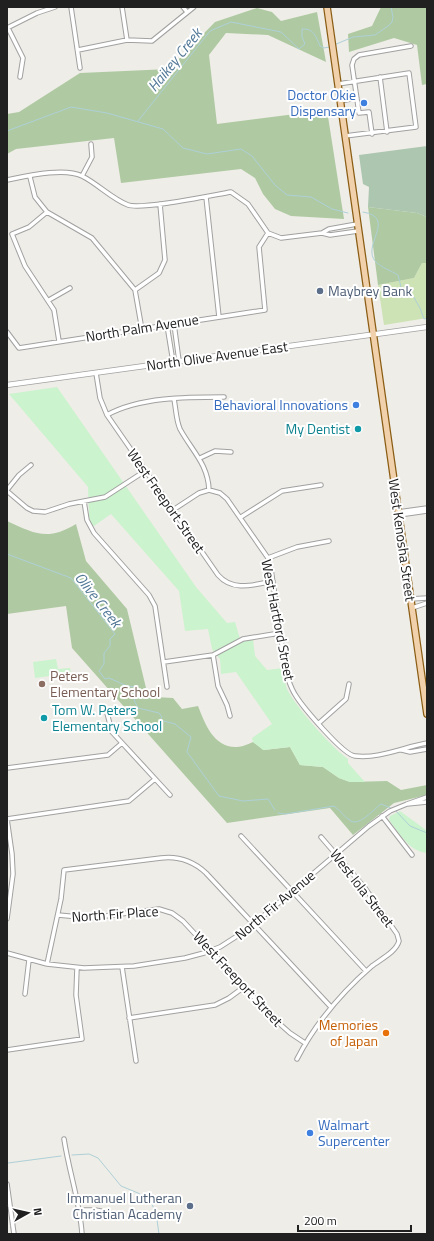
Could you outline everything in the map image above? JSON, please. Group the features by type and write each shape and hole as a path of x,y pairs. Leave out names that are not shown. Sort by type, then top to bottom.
{"main road":[{"path":"327,7 345,136"},
{"name":"West Kenosha Street","path":"345,136 427,714"}],"street":[{"path":"20,77 23,58 8,28 37,13 55,7"},
{"path":"71,7 80,68"},
{"path":"122,7 127,40"},
{"path":"183,7 188,12"},
{"path":"78,50 127,40 152,41 194,7"},
{"path":"372,134 369,112 359,113 352,65 354,59 360,55 411,46"},
{"path":"338,84 409,73 416,127 372,134 345,136"},
{"path":"380,78 387,132"},
{"path":"340,101 357,98"},
{"path":"82,176 92,157 91,144"},
{"path":"7,180 59,172 73,172 82,176 129,206 160,204 231,192 248,204 268,233 281,238 322,233 330,235 358,231"},
{"path":"30,177 35,197 47,212 92,238 135,290 142,330"},
{"path":"206,196 219,317"},
{"path":"135,290 159,273 165,260 160,204"},
{"path":"47,212 29,227 12,234 25,266 49,300 54,310 59,341"},
{"path":"322,233 329,229 357,224"},
{"name":"North Palm Avenue","path":"7,332 19,348 265,310 259,246 268,233"},
{"path":"49,300 70,288"},
{"path":"174,324 179,361"},
{"path":"167,325 173,362"},
{"name":"North Olive Avenue East","path":"7,385 427,327"},
{"name":"West Freeport Street","path":"96,372 100,398 107,415 221,578 236,586 273,581"},
{"path":"107,415 126,406 174,399 224,397"},
{"path":"173,510 199,493 210,490 206,470 200,458 180,429 174,399"},
{"path":"200,458 215,451 231,452"},
{"path":"31,465 19,475 7,490 27,508 40,513 110,494 145,471"},
{"path":"241,517 278,493 321,485"},
{"name":"West Hartford Street","path":"210,490 220,492 225,496 268,558 273,581 286,673 292,688 301,703 338,746 350,755 364,756 401,750"},
{"path":"84,501 87,520 94,533 149,594 155,606 167,687"},
{"path":"398,514 427,508"},
{"path":"398,514 427,511"},
{"path":"268,558 297,547 329,541"},
{"path":"410,599 427,598"},
{"path":"412,608 427,604"},
{"path":"164,662 213,655 243,639 280,633"},
{"path":"213,655 218,686 230,716"},
{"path":"319,723 346,699 349,684"},
{"path":"107,713 110,728 170,795"},
{"path":"7,768 108,755 122,743"},
{"path":"401,750 409,746 427,743"},
{"path":"401,750 410,752 427,749"},
{"path":"7,919 13,874 7,819 129,802 155,779"},
{"name":"North Fir Avenue","path":"7,953 47,964 77,968 122,967 185,958 211,951 234,939 254,924 382,816 397,808 427,797"},
{"name":"North Fir Avenue","path":"407,804 427,802"},
{"path":"382,816 412,855"},
{"path":"240,836 366,971 330,1006 296,1059"},
{"name":"West Iola Street","path":"321,837 373,899 397,934 399,941 394,949 366,971"},
{"path":"47,964 58,916 64,870 167,857 191,862 206,873 330,1006"},
{"name":"North Fir Place","path":"58,916 86,918 156,909 172,913"},
{"name":"West Freeport Street","path":"172,913 183,922 211,951 282,1027 305,1043"},
{"path":"25,994 29,960"},
{"path":"122,967 136,1061"},
{"path":"7,1050 82,1039 76,995 77,968"},
{"path":"129,1018 215,1005 230,998 244,987"},
{"path":"64,1140 69,1172 81,1210 82,1234"},
{"path":"7,1184 14,1234"},
{"path":"81,1210 95,1210 118,1214"}],"green space":[{"path":"381,7 427,7 427,84 422,85 417,45 394,38 349,52 348,34 372,26"},
{"path":"257,8 272,12 281,21 317,12 326,62 268,35 226,33 209,55 217,124 327,110 344,219 291,216 275,209 263,194 255,178 241,169 121,183 114,138 16,149 7,154 7,114 19,112 80,73 169,69 215,22"},
{"path":"427,146 427,217 417,213 368,207 369,187 363,184 359,155"},
{"path":"368,207 417,213 427,217 427,263 422,263 414,278 378,285"},
{"path":"422,263 427,263 427,318 384,325 378,285 414,278"},
{"path":"57,387 196,587 227,623 235,622 241,642 253,639 255,656 267,670 283,668 287,689 298,706 324,736 341,754 348,759 348,763 365,782 350,782 339,778 323,767 300,765 290,747 263,750 253,742 252,738 272,724 236,672 221,674 220,659 212,649 208,629 185,631 179,591 111,514 94,526 92,525 89,517 88,487 9,394"},
{"path":"7,521 42,534 57,533 76,524 86,561 127,609 146,688 155,697 173,698 182,709 198,706 207,727 222,744 237,747 253,742 264,750 290,747 300,765 323,767 339,778 350,782 387,781 401,790 427,785 427,795 394,803 353,835 330,808 227,823 72,648 66,606 7,614"},
{"path":"56,659 58,669 70,668 71,673 35,678 33,662"},
{"path":"400,811 426,830 426,853 409,845 389,820 390,816"}],"waterway":[{"name":"Haikey Creek","path":"334,45 353,37 375,35 392,22 393,17 391,7"},
{"name":"Haikey Creek","path":"138,121 210,31 231,22 281,32 299,49 305,44 302,37 302,29 306,29 314,34 320,46 324,48 329,47"},
{"path":"7,131 71,107 107,113 163,129 183,148 207,154 241,149 252,156 275,185 287,195 311,197 332,209 348,213"},
{"path":"363,212 373,215 378,220 378,226 372,248 372,256 376,262 398,275 401,287 397,290 398,293 412,294 424,319 427,318"},
{"name":"Olive Creek","path":"7,554 71,578 115,634 110,639 110,646 104,653 104,664 99,671 105,679 109,678 127,686 136,687 138,695 134,700 138,708 159,713 162,717 160,720 175,724 191,737 187,752 219,796 243,801 268,799 275,810"},
{"name":"Olive Creek","path":"278,813 285,814 334,806 351,821 355,822 363,819 381,804 393,809"},
{"name":"Olive Creek","path":"396,811 410,826 427,833"},
{"path":"72,1155 89,1154 98,1158 121,1186 150,1200 156,1213 159,1234"},
{"path":"8,1163 61,1156"}],"place":[{"name":"Doctor Okie Dispensary","path":"364,103"},
{"name":"Maybrey Bank","path":"320,291"},
{"name":"Behavioral Innovations","path":"356,405"},
{"name":"My Dentist","path":"358,429"},
{"name":"Peters Elementary School","path":"42,684"},
{"name":"Tom W. Peters Elementary School","path":"44,718"},
{"name":"Memories of Japan","path":"386,1033"},
{"name":"Walmart Supercenter","path":"310,1133"},
{"name":"Immanuel Lutheran Christian Academy","path":"190,1206"}]}
